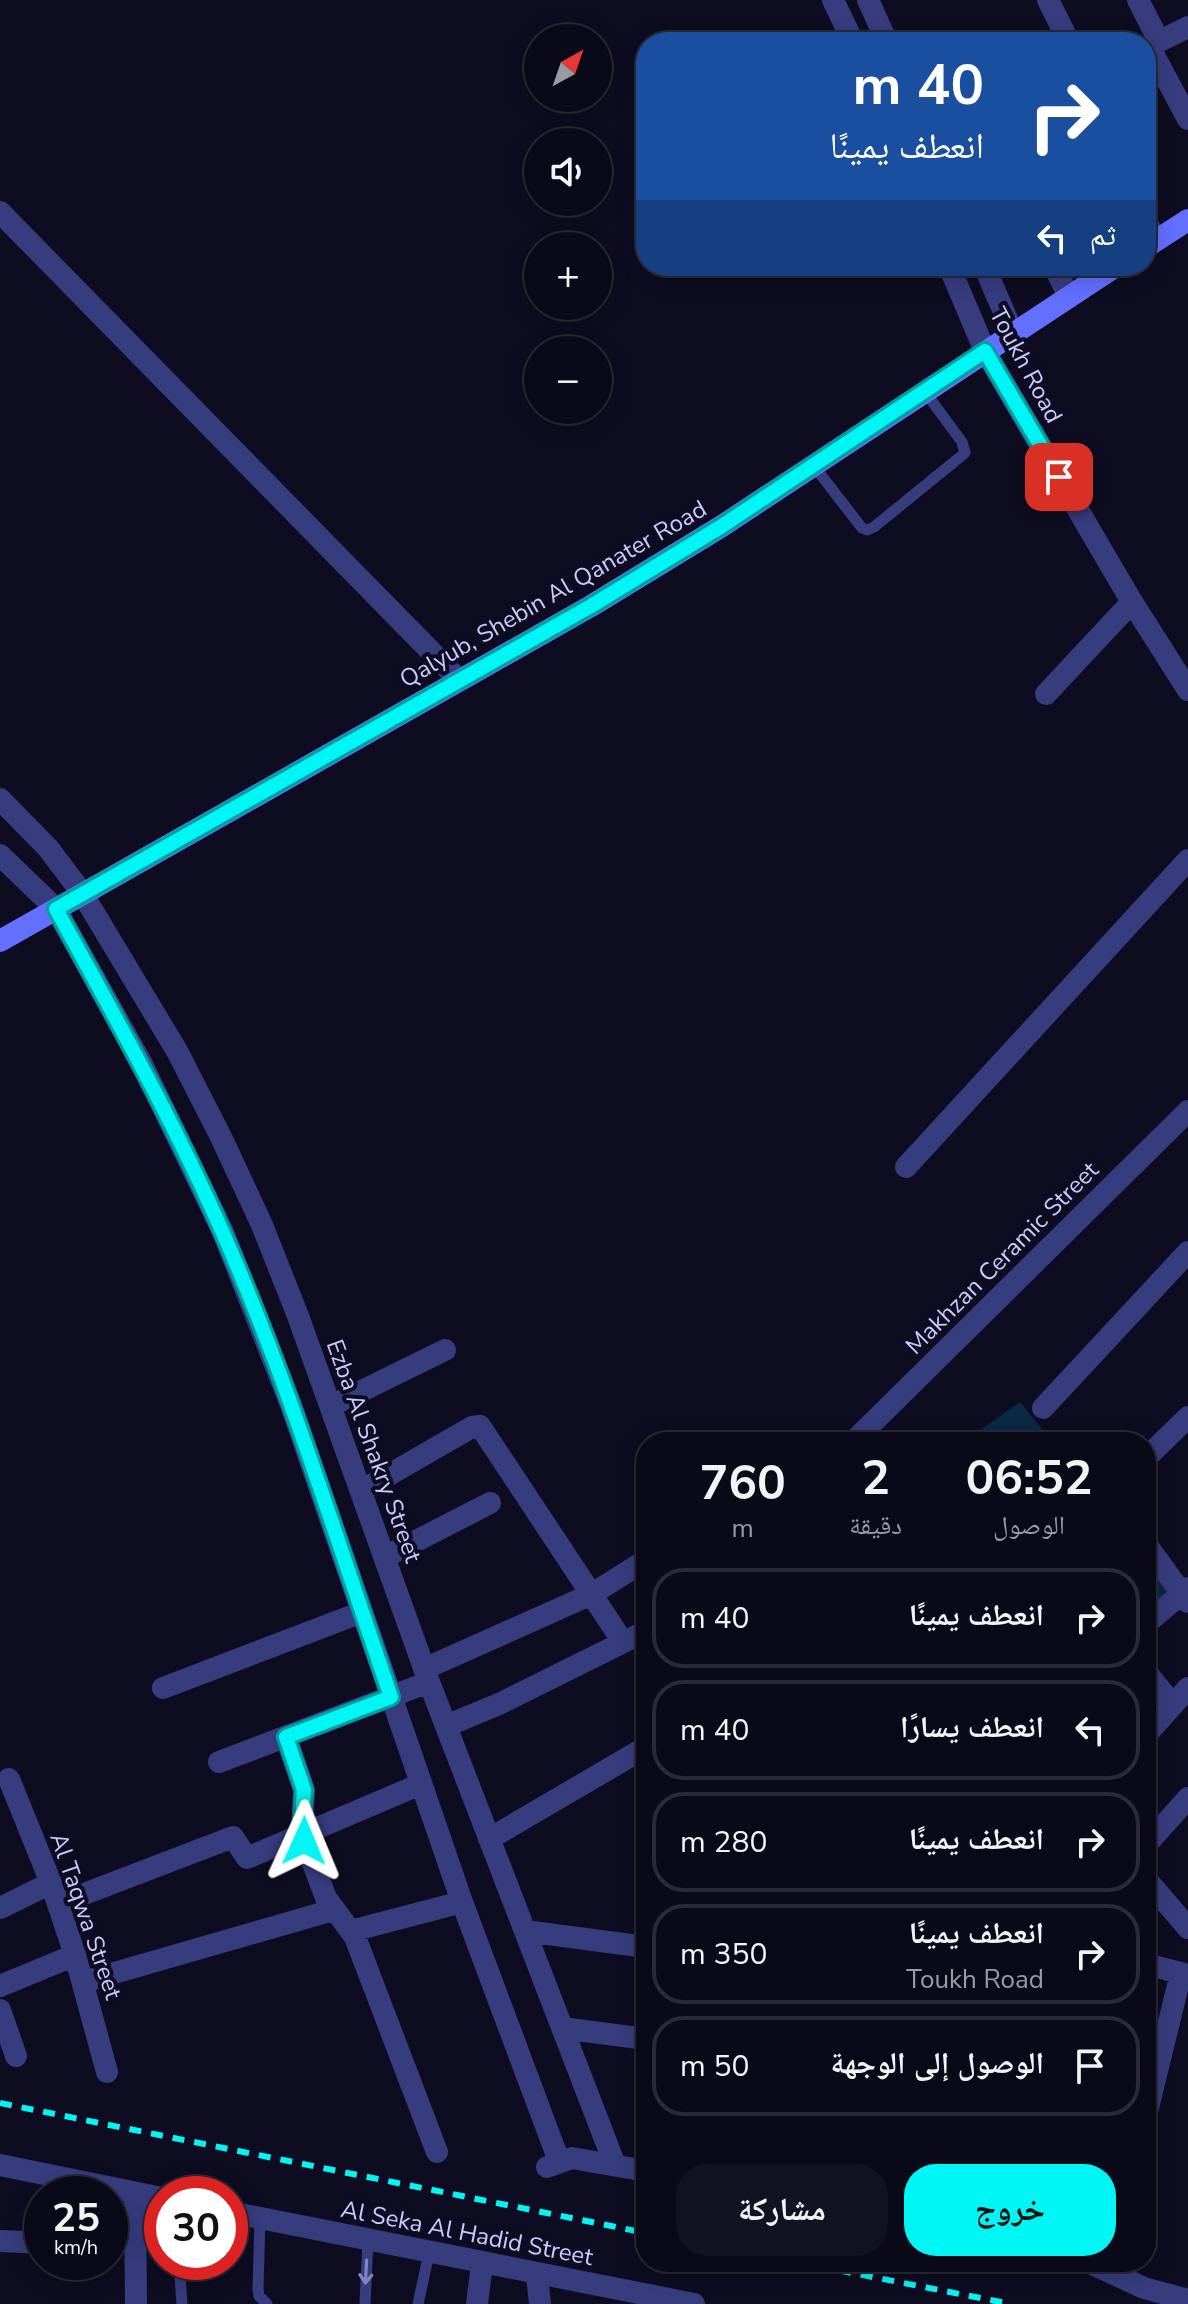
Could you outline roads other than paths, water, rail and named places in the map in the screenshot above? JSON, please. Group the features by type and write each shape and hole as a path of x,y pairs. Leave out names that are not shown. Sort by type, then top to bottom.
{"main road":[{"path":"1156,233 1188,220"},
{"name":"Qalyub, Shebin Al Qanater Road","path":"0,941 591,606 814,466 1101,276"}],"street":[{"path":"833,0 848,32"},
{"path":"868,0 882,32"},
{"path":"1048,0 1064,32"},
{"path":"1138,0 1147,32"},
{"path":"1156,43 1188,27"},
{"path":"1156,55 1188,119"},
{"path":"0,212 459,680"},
{"name":"Toukh Road","path":"953,276 985,351 1132,602 1188,690"},
{"name":"Toukh Road","path":"988,276 1013,333"},
{"path":"1059,276 1069,297"},
{"path":"1046,694 1132,602"},
{"name":"Ezba Al Shakry Street","path":"0,799 48,848 82,893 177,1051 262,1225 331,1406 427,1676 615,2165"},
{"path":"0,855 56,909 142,1064 223,1232 291,1405 553,2164 579,2159 636,2169"},
{"path":"906,1167 1188,860"},
{"name":"Makhzan Ceramic Street","path":"863,1432 1188,1111"},
{"path":"1043,1408 1188,1252"},
{"path":"331,1406 445,1350"},
{"path":"1156,1448 1188,1417"},
{"path":"361,1491 472,1427 480,1426 623,1642"},
{"path":"385,1557 490,1503"},
{"path":"1156,1557 1186,1595 1156,1617"},
{"path":"219,1762 391,1697 592,1594 636,1566"},
{"path":"163,1688 362,1612"},
{"path":"446,1726 499,1704 636,1636"},
{"path":"1156,1679 1180,1697 1156,1724"},
{"path":"286,1737 304,1790 302,1834 326,1898 351,1931 437,2152"},
{"path":"489,1839 636,1753"},
{"name":"Al Taqwa Street","path":"9,1779 75,1955 107,2072"},
{"path":"0,1908 233,1837 237,1838 246,1857 421,1784"},
{"path":"1156,1834 1188,1798"},
{"path":"1156,1891 1188,1928"},
{"path":"351,1931 462,1902"},
{"path":"83,1982 333,1910"},
{"path":"525,1931 636,1946"},
{"path":"0,1986 75,1955"},
{"path":"1156,1967 1184,1974 1156,2041"},
{"path":"0,2010 16,2056"},
{"path":"562,2028 636,2038"},
{"path":"0,2165 31,2176"},
{"path":"128,2192 144,2195"},
{"path":"135,2193 136,2304"},
{"name":"Al Seka Al Hadid Street","path":"248,2216 658,2301 694,2304"},
{"path":"2,2241 24,2242"},
{"path":"477,2304 482,2264"},
{"path":"1115,2272 1144,2288 1188,2300"},
{"path":"537,2275 540,2304"}],"lane":[{"path":"814,466 862,528 871,529 965,453 962,442 925,392"},
{"path":"260,2218 258,2289 259,2296 267,2304"},
{"path":"365,2304 368,2240"},
{"path":"418,2304 429,2253"},
{"path":"180,2280 182,2304"}],"water":[{"path":"1020,1402 1045,1432 977,1432"},
{"path":"1156,1564 1175,1586 1156,1601"}],"railway":[{"path":"0,2103 636,2231"},
{"path":"847,2272 1011,2304"}]}
